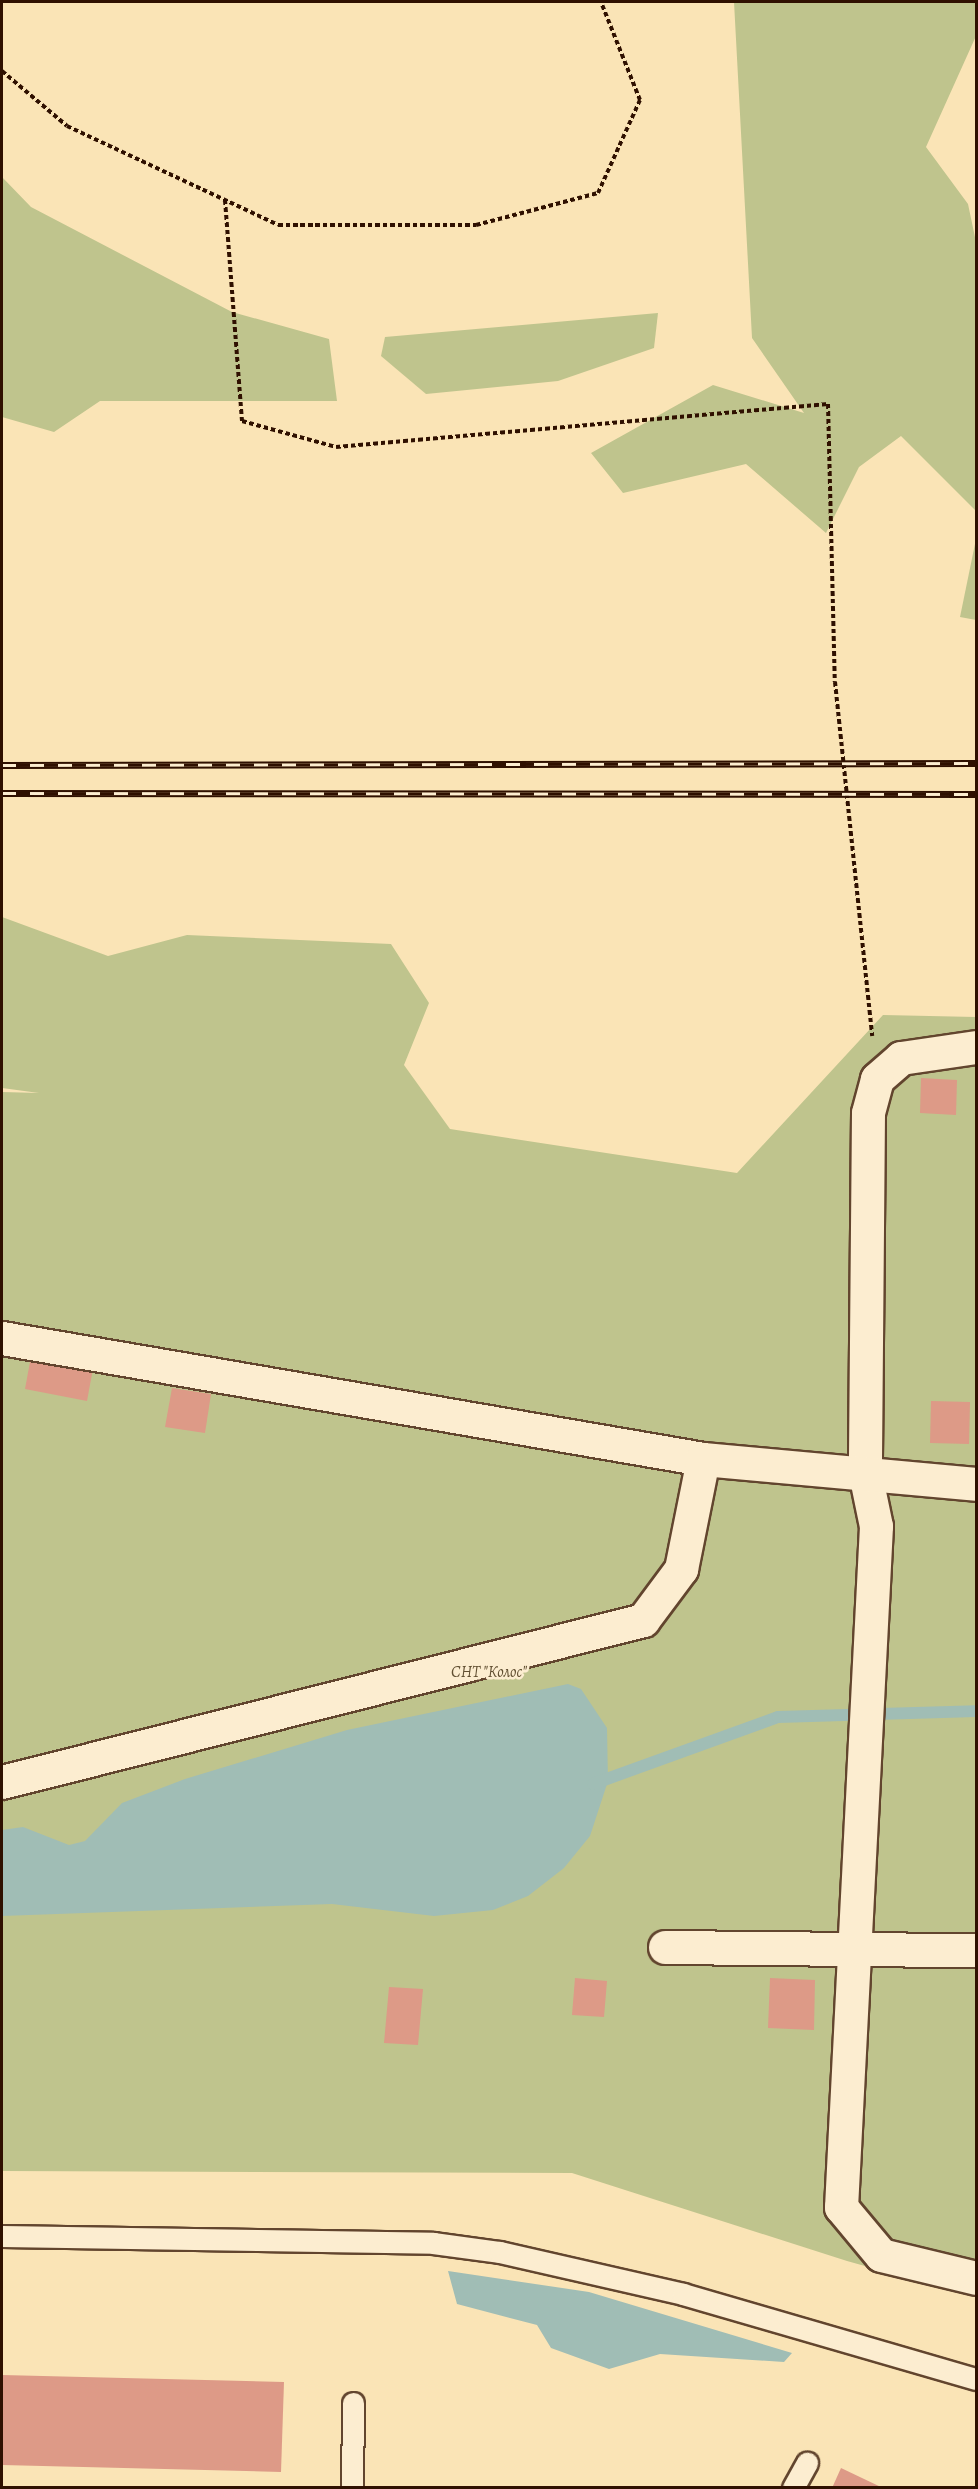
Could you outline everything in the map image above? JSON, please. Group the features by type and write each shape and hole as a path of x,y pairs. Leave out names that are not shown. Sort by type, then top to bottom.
{"street":[{"path":"976,1047 949,1048 901,1059 877,1079 868,1113 865,1473 876,1526 852,1948 841,2207 881,2255 976,2278"},
{"path":"2,1338 704,1459 976,1484"},
{"path":"2,1782 643,1620 681,1569 704,1459"},
{"path":"665,1947 976,1950"}],"lane":[{"path":"2,2236 433,2242 489,2251 683,2294 976,2379"},
{"path":"352,2487 353,2403"},
{"path":"793,2487 807,2463"}],"path":[{"path":"2,71 67,126 278,225 476,225 598,193 640,100 601,2"},
{"path":"225,200 242,421 336,447 828,404 835,682 877,1079"}],"green space":[{"path":"734,2 976,2 976,36 926,147 968,204 976,242 976,511 901,436 859,467 826,533 746,464 623,493 591,453 713,385 804,413 752,338"},
{"path":"2,177 31,207 232,312 329,339 337,401 100,401 54,432 2,417"},
{"path":"658,313 654,348 558,381 426,394 381,356 385,337"},
{"path":"976,539 976,620 960,617"},
{"name":"СНТ \"Колос\"","path":"2,917 108,956 187,935 391,944 429,1003 404,1065 450,1129 737,1173 883,1015 976,1017 976,2297 847,2261 572,2173 2,2171 2,1092 39,1093 2,1088"}],"water":[{"path":"568,1684 581,1689 607,1728 608,1781 590,1836 564,1868 528,1896 493,1910 434,1916 332,1904 2,1916 2,1830 23,1827 69,1845 85,1841 122,1803 185,1779 347,1730"},
{"path":"448,2271 589,2292 792,2353 784,2362 660,2354 609,2369 551,2348 537,2325 457,2304"}],"building":[{"path":"921,1078 957,1080 956,1115 920,1113"},
{"path":"32,1351 94,1363 87,1401 25,1389"},
{"path":"172,1388 211,1394 205,1433 165,1427"},
{"path":"931,1401 970,1402 969,1444 930,1443"},
{"path":"575,1978 607,1981 604,2017 572,2015"},
{"path":"770,1978 815,1980 814,2030 768,2028"},
{"path":"389,1987 423,1989 418,2045 384,2043"},
{"path":"2,2375 284,2382 281,2472 2,2465"},
{"path":"841,2468 883,2488 832,2488"}],"waterway":[{"path":"593,1784 778,1717 976,1711"}],"railway":[{"path":"2,765 976,763"},
{"path":"2,793 976,794"}]}
